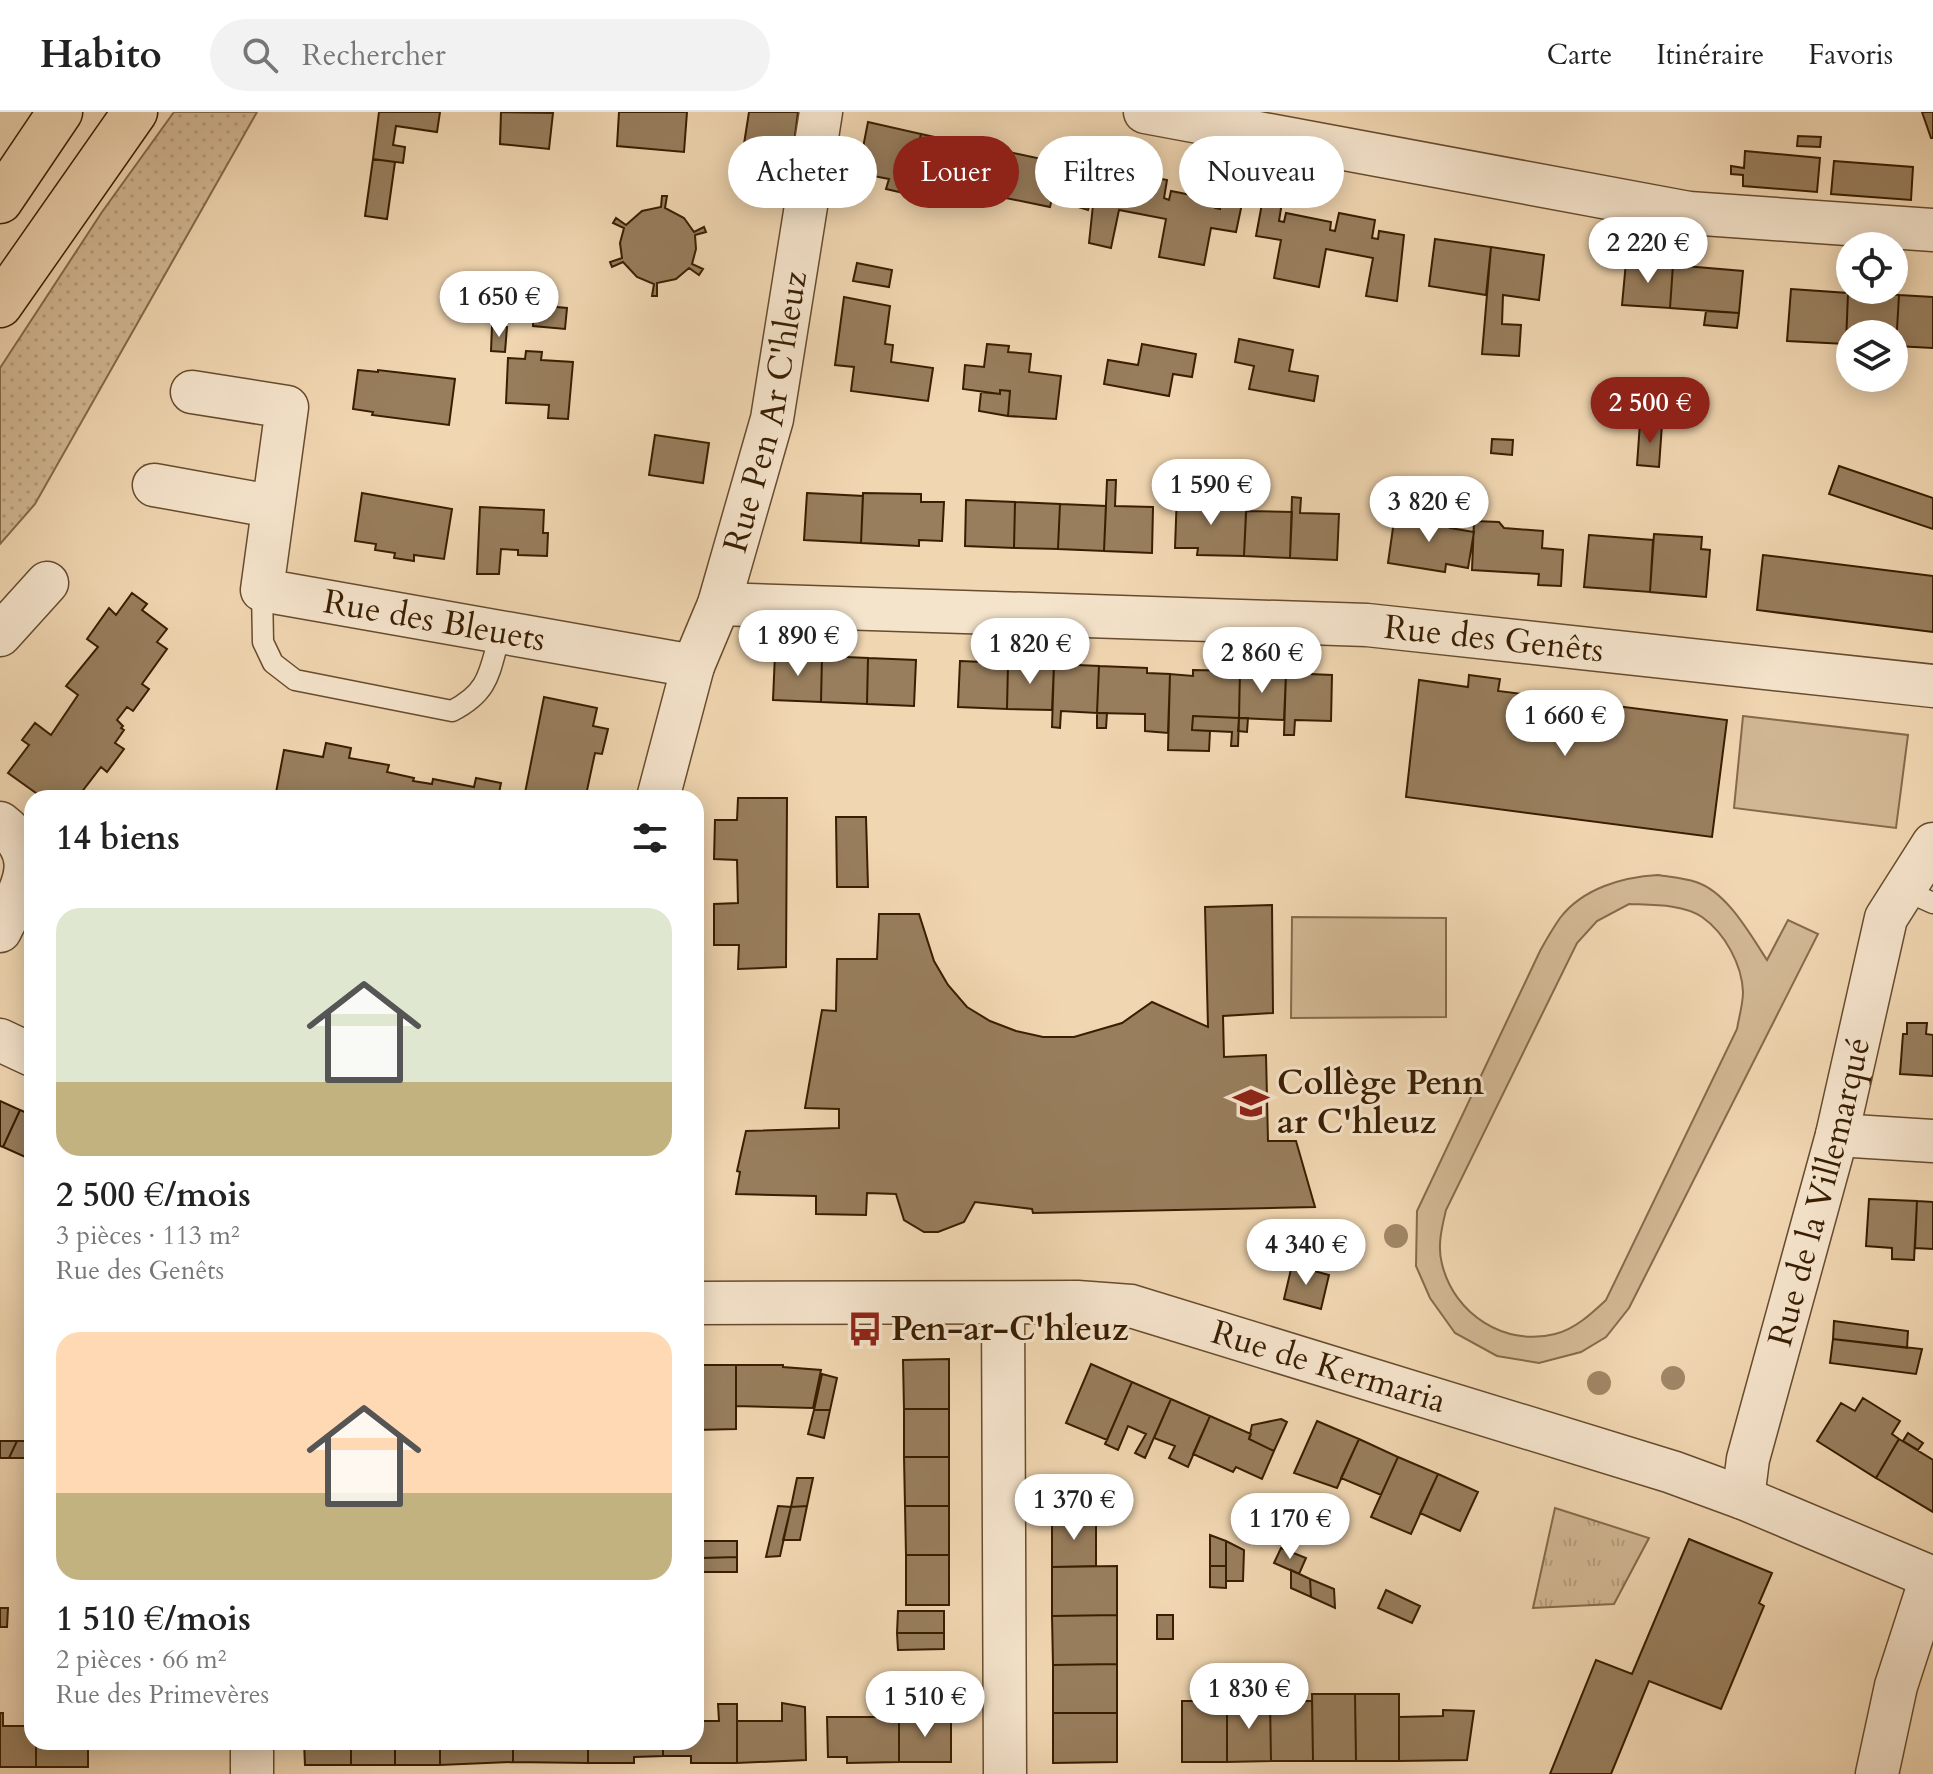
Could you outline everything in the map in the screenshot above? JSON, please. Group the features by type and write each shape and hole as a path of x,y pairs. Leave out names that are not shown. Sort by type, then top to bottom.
{"highway":[{"path":"0,201 60,112"},
{"path":"0,305 135,112"}],"street":[{"name":"Rue Pen Ar C'hleuz","path":"660,790 693,666 719,604 772,419 821,112"},
{"path":"1145,112 1689,213 1933,230"},
{"path":"192,392 287,407 271,506 262,590"},
{"path":"154,485 271,506"},
{"path":"0,635 47,583"},
{"name":"Rue des Bleuets","path":"262,590 693,666"},
{"name":"Rue des Genêts","path":"719,604 1367,625 1933,686"},
{"path":"0,823 24,850"},
{"name":"Rue de la Villemarqué","path":"1743,1498 1748,1459 1837,1135 1886,918 1918,896 1933,844"},
{"path":"0,931 24,882"},
{"path":"0,1040 24,1051"},
{"path":"1837,1135 1933,1141"},
{"name":"Rue de Kermaria","path":"704,1303 1077,1302 1131,1306 1672,1472 1743,1498 1932,1578"},
{"path":"1003,1303 1005,1774"},
{"path":"1877,1774 1896,1686 1932,1578"},
{"path":"252,1750 252,1774"}],"lane":[{"path":"262,590 263,642 273,663 295,680 452,711 473,701 485,685 501,631"}],"green space":[{"path":"174,112 257,112 35,504 0,544 0,368 102,212"},
{"path":"1743,716 1908,735 1896,828 1734,808"},
{"path":"1645,876 1682,879 1707,887 1728,904 1767,960 1788,920 1818,934 1629,1308 1606,1337 1581,1352 1539,1363 1497,1356 1455,1333 1430,1298 1416,1266 1417,1211 1540,951 1557,922 1569,908 1592,892","holes":["1629,904 1686,910 1702,917 1718,932 1731,950 1742,982 1743,997 1737,1029 1606,1300 1589,1316 1562,1332 1536,1337 1500,1331 1470,1312 1448,1282 1440,1250 1446,1210 1577,943 1597,921"]},
{"path":"1292,917 1446,918 1446,1017 1291,1018"},
{"path":"1555,1508 1649,1538 1614,1604 1533,1608"}],"building":[{"path":"379,112 440,112 437,132 396,126 393,145 405,147 403,163 373,159"},
{"path":"501,112 553,113 549,149 500,144"},
{"path":"619,112 687,112 684,152 617,146"},
{"path":"749,112 798,112 795,136 745,136"},
{"path":"1922,112 1933,112 1933,138 1931,138"},
{"path":"868,122 921,134 893,136 893,191 886,189 889,179 877,177 877,136 865,136"},
{"path":"1798,136 1821,137 1820,147 1797,146"},
{"path":"1745,151 1820,158 1817,192 1743,186 1743,175 1731,174 1731,166 1744,168"},
{"path":"1019,154 1035,158 1035,204 1019,201"},
{"path":"373,159 395,162 387,219 365,216"},
{"path":"1834,161 1913,167 1911,200 1831,194"},
{"path":"1163,179 1167,180 1164,198 1169,200 1171,191 1179,193 1179,208 1241,208 1236,232 1211,228 1204,265 1159,257 1166,219 1119,210 1111,248 1089,243 1093,208 1163,208"},
{"path":"662,196 667,196 665,208 684,218 694,232 704,227 706,232 695,235 696,249 692,264 703,269 699,275 689,268 676,279 657,283 657,296 652,296 654,284 637,277 623,262 612,267 610,262 622,258 620,243 624,228 613,223 616,218 626,225 642,211 661,207"},
{"path":"1261,208 1281,208 1279,221 1284,222 1286,213 1331,222 1330,230 1335,231 1339,213 1375,220 1372,238 1378,239 1379,231 1404,235 1397,301 1366,296 1373,258 1326,249 1319,287 1274,278 1281,240 1256,236"},
{"path":"1435,239 1491,247 1486,295 1429,286"},
{"path":"1491,247 1544,255 1539,300 1503,295 1502,324 1521,325 1519,356 1482,354"},
{"path":"1626,262 1673,265 1670,308 1622,305"},
{"path":"857,263 892,270 889,287 853,281"},
{"path":"1673,265 1743,271 1739,313 1670,308"},
{"path":"1791,289 1836,292 1836,304 1848,304 1847,320 1836,320 1836,343 1787,341"},
{"path":"1908,296 1933,297 1933,348 1908,347 1908,320 1898,320 1898,304 1908,304"},
{"path":"844,297 890,306 885,344 893,345 891,362 933,368 928,401 851,391 854,367 835,365"},
{"path":"1848,304 1898,304 1898,320 1847,320"},
{"path":"534,305 567,308 565,329 533,326"},
{"path":"1706,311 1739,313 1737,328 1704,325"},
{"path":"492,326 507,327 505,352 491,351"},
{"path":"1239,339 1293,350 1289,371 1318,376 1314,401 1249,389 1254,366 1235,362"},
{"path":"987,344 1009,346 1008,352 1031,354 1029,372 1061,376 1056,419 1008,416 1010,391 1000,390 1000,394 963,389 965,365 984,367"},
{"path":"1142,344 1196,354 1192,377 1173,374 1169,396 1104,384 1108,360 1138,365"},
{"path":"526,351 542,352 541,360 573,362 568,419 548,418 549,405 506,403 508,358 525,359"},
{"path":"358,370 455,379 449,425 372,415 373,412 353,409"},
{"path":"1000,390 1010,391 1008,416 979,411 981,392 1000,394"},
{"path":"1640,423 1662,424 1659,467 1637,465"},
{"path":"655,435 709,443 703,483 649,475"},
{"path":"1492,439 1513,440 1512,455 1491,453"},
{"path":"1839,466 1933,498 1933,529 1829,494"},
{"path":"1107,480 1116,480 1115,506 1153,507 1152,553 1104,551"},
{"path":"362,493 452,509 444,559 414,555 414,561 394,558 395,553 375,550 376,544 355,541"},
{"path":"807,493 863,496 861,543 804,540"},
{"path":"863,493 921,494 921,502 944,502 942,541 919,540 919,546 861,543"},
{"path":"1177,493 1199,495 1199,508 1236,510 1237,496 1247,495 1244,556 1197,555 1198,548 1175,548"},
{"path":"1292,497 1301,498 1300,513 1339,514 1337,560 1290,558"},
{"path":"966,500 1015,502 1014,548 965,546"},
{"path":"1015,502 1060,504 1058,549 1014,548"},
{"path":"1060,504 1106,506 1104,551 1058,549"},
{"path":"480,507 544,510 543,533 548,533 547,556 518,555 518,550 501,549 499,574 477,574"},
{"path":"1246,511 1292,512 1290,558 1244,556"},
{"path":"1395,514 1452,523 1450,528 1474,532 1468,568 1446,564 1445,572 1388,563"},
{"path":"1474,521 1499,522 1504,528 1543,531 1542,548 1563,550 1561,586 1538,585 1539,574 1472,570"},
{"path":"1654,534 1702,537 1701,549 1710,550 1706,597 1650,592"},
{"path":"1589,535 1653,540 1650,592 1584,587"},
{"path":"1763,555 1933,576 1933,632 1757,610"},
{"path":"132,593 147,604 142,610 167,629 157,642 167,649 142,684 149,689 133,711 127,707 117,720 124,730 115,743 124,749 107,772 101,767 83,790 32,790 8,773 29,745 22,740 35,723 51,735 78,695 66,686 98,647 87,639 109,608 116,615"},
{"path":"775,654 822,656 821,702 773,700"},
{"path":"822,656 868,658 867,704 821,702"},
{"path":"868,658 916,660 914,706 867,704"},
{"path":"960,661 1008,663 1007,709 958,707"},
{"path":"1008,663 1054,664 1052,710 1007,709"},
{"path":"1054,664 1099,666 1097,713 1061,711 1060,728 1052,727"},
{"path":"1099,666 1147,668 1147,673 1170,674 1168,733 1145,731 1145,714 1097,713"},
{"path":"1193,670 1240,671 1239,718 1193,716 1192,730 1210,731 1209,751 1168,750 1170,674 1193,676"},
{"path":"1240,671 1286,673 1284,720 1239,718"},
{"path":"1286,673 1332,675 1331,721 1295,720 1294,735 1284,735"},
{"path":"1469,675 1500,679 1498,691 1727,720 1712,837 1406,797 1419,680 1468,687"},
{"path":"544,697 597,708 593,726 608,729 602,754 595,753 587,790 526,790"},
{"path":"1097,713 1107,713 1106,728 1097,728"},
{"path":"1193,716 1239,718 1238,746 1231,746 1232,732 1192,730"},
{"path":"1239,718 1248,718 1247,732 1238,731"},
{"path":"326,743 351,748 349,758 389,765 387,772 414,778 413,781 432,784 433,779 474,787 476,778 501,783 500,790 276,790 284,750 323,757"},
{"path":"738,798 787,798 786,967 738,969 739,945 714,945 714,904 738,903 737,860 714,859 715,820 737,820"},
{"path":"836,817 866,817 868,887 837,887"},
{"path":"1272,905 1273,1013 1223,1016 1224,1057 1266,1055 1268,1141 1296,1141 1315,1207 1033,1213 1032,1209 975,1202 964,1222 938,1232 924,1232 904,1220 896,1194 867,1193 866,1215 816,1214 816,1196 736,1194 740,1172 737,1171 746,1131 839,1128 839,1109 805,1108 822,1010 836,1011 837,959 877,959 879,914 919,914 934,961 948,985 967,1007 990,1021 1016,1031 1043,1037 1074,1037 1122,1023 1152,1002 1208,1027 1205,907"},
{"path":"1907,1023 1927,1023 1926,1034 1933,1035 1933,1076 1900,1074 1903,1034 1907,1034"},
{"path":"0,1101 20,1110 3,1147 0,1146"},
{"path":"20,1110 24,1112 24,1156 3,1147"},
{"path":"1869,1199 1917,1201 1914,1260 1892,1259 1892,1248 1866,1246"},
{"path":"1917,1201 1933,1202 1933,1249 1915,1248"},
{"path":"1292,1265 1329,1275 1321,1309 1284,1299"},
{"path":"1834,1321 1908,1331 1907,1348 1833,1339"},
{"path":"1833,1339 1922,1349 1916,1374 1830,1363"},
{"path":"949,1359 949,1409 904,1409 903,1360"},
{"path":"1091,1364 1132,1382 1107,1440 1066,1423"},
{"path":"704,1365 736,1365 736,1429 704,1430"},
{"path":"736,1365 783,1365 821,1370 813,1408 736,1406"},
{"path":"822,1374 837,1378 830,1410 814,1410"},
{"path":"1132,1382 1171,1399 1145,1458 1135,1453 1146,1434 1128,1426 1118,1450 1105,1444"},
{"path":"1863,1398 1900,1421 1892,1434 1899,1439 1876,1478 1817,1441 1841,1403 1855,1411"},
{"path":"1171,1399 1210,1416 1188,1467 1169,1458 1175,1446 1154,1438"},
{"path":"904,1409 949,1409 949,1457 904,1457"},
{"path":"814,1410 830,1410 824,1438 808,1434"},
{"path":"1210,1416 1251,1434 1249,1439 1274,1451 1262,1479 1236,1467 1233,1472 1193,1454"},
{"path":"1281,1419 1287,1422 1274,1451 1249,1439 1252,1425"},
{"path":"1317,1421 1359,1439 1337,1488 1294,1473"},
{"path":"1908,1433 1923,1443 1918,1450 1903,1441"},
{"path":"1359,1439 1398,1457 1381,1495 1341,1478"},
{"path":"1899,1439 1933,1460 1933,1512 1876,1478"},
{"path":"0,1441 17,1441 9,1458 0,1458"},
{"path":"17,1441 24,1441 24,1458 9,1458"},
{"path":"904,1457 949,1457 949,1506 905,1506"},
{"path":"1398,1457 1438,1474 1411,1534 1371,1517"},
{"path":"1438,1474 1478,1492 1460,1531 1420,1513"},
{"path":"797,1478 813,1478 807,1506 791,1507"},
{"path":"778,1506 791,1507 780,1556 766,1557"},
{"path":"807,1506 800,1540 783,1540 791,1507"},
{"path":"905,1506 949,1506 949,1555 906,1555"},
{"path":"1052,1517 1096,1517 1096,1566 1052,1567"},
{"path":"1210,1535 1226,1541 1226,1566 1210,1566"},
{"path":"1689,1539 1772,1573 1759,1603 1764,1606 1721,1709 1649,1681 1611,1774 1550,1774 1596,1660 1632,1674"},
{"path":"704,1541 737,1541 737,1557 704,1558"},
{"path":"1226,1541 1244,1550 1243,1581 1226,1581"},
{"path":"1281,1548 1306,1558 1299,1574 1274,1563"},
{"path":"906,1555 949,1555 949,1605 906,1605"},
{"path":"737,1557 737,1572 704,1572 704,1558"},
{"path":"1117,1566 1117,1615 1052,1616 1052,1567"},
{"path":"1210,1566 1226,1566 1226,1588 1210,1587"},
{"path":"1291,1570 1310,1579 1311,1597 1291,1588"},
{"path":"1310,1579 1334,1589 1335,1608 1311,1597"},
{"path":"1386,1590 1420,1606 1412,1623 1378,1608"},
{"path":"0,1608 8,1608 7,1627 0,1627"},
{"path":"898,1611 944,1611 944,1633 897,1633"},
{"path":"1117,1615 1117,1664 1053,1665 1052,1616"},
{"path":"1157,1615 1173,1615 1173,1639 1157,1639"},
{"path":"897,1633 944,1633 944,1649 898,1650"},
{"path":"1117,1664 1117,1713 1053,1713 1053,1665"},
{"path":"1312,1694 1355,1694 1356,1761 1313,1761"},
{"path":"1355,1694 1399,1694 1399,1761 1356,1761"},
{"path":"1182,1701 1227,1701 1227,1762 1182,1762"},
{"path":"1227,1701 1270,1701 1271,1761 1227,1762"},
{"path":"1270,1701 1312,1701 1313,1761 1271,1761"},
{"path":"782,1703 805,1707 806,1760 737,1763 737,1721 782,1721"},
{"path":"718,1704 737,1704 737,1763 691,1763 691,1756 663,1756 663,1750 704,1750 704,1721 719,1721"},
{"path":"1443,1710 1474,1711 1467,1760 1399,1761 1399,1717 1443,1716"},
{"path":"0,1713 3,1713 3,1726 24,1726 24,1750 36,1750 36,1767 0,1767"},
{"path":"1053,1713 1117,1713 1117,1762 1053,1763"},
{"path":"951,1716 951,1762 899,1762 899,1717"},
{"path":"827,1717 899,1717 899,1762 847,1763 847,1757 828,1757"},
{"path":"36,1750 88,1750 88,1767 36,1767"},
{"path":"304,1750 351,1750 351,1765 305,1765"},
{"path":"351,1750 395,1750 395,1765 351,1765"},
{"path":"395,1750 440,1750 440,1765 395,1765"},
{"path":"440,1750 513,1750 513,1762 440,1765"},
{"path":"513,1750 588,1750 588,1763 513,1762"},
{"path":"588,1750 663,1750 663,1756 634,1757 634,1763 588,1763"}],"place":[{"name":"Collège Penn ar C'hleuz","path":"1251,1103"},
{"name":"Pen-ar-C'hleuz","path":"865,1329"}]}
